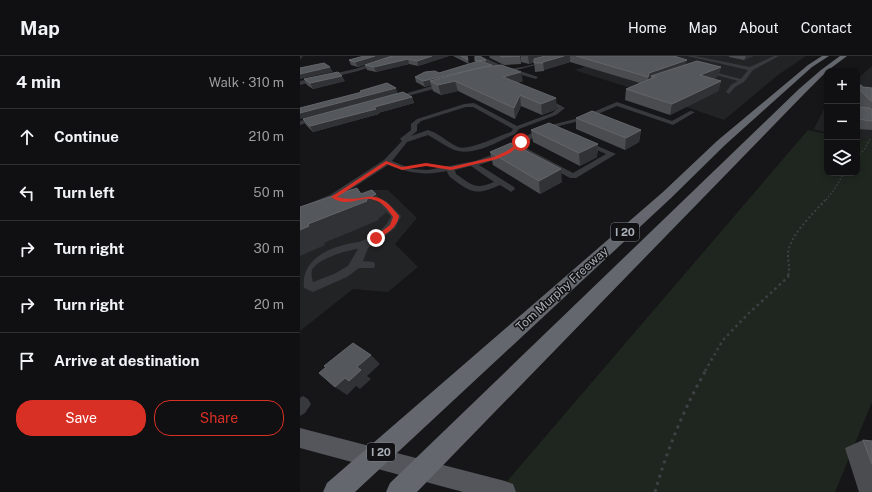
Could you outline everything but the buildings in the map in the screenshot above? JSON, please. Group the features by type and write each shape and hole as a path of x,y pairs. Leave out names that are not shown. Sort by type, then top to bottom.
{"highway":[{"name":"Tom Murphy Freeway","path":"336,492 667,195 721,143 810,66 826,56"},
{"name":"I 20","path":"398,492 802,91 823,71 844,56"}],"main road":[{"path":"300,438 505,492"}],"street":[{"path":"300,83 356,70 401,56"},
{"path":"479,56 491,64 536,78"},
{"path":"498,72 511,71 558,57 567,56"},
{"path":"689,56 751,69"},
{"path":"728,92 742,81 751,69 775,56"},
{"path":"745,62 757,65"},
{"path":"695,67 742,81"},
{"path":"388,100 452,82"},
{"path":"300,210 333,197 387,162 405,141 428,132 456,148 463,150 474,148 513,133 517,128 561,110 562,108 559,105 543,98 545,94"},
{"path":"387,162 402,169 428,172 473,164 495,158 509,152 531,134 551,126 582,119 618,104 672,123 692,112"},
{"path":"405,141 402,140 414,131 414,124 419,120 457,108 474,105 517,128"},
{"path":"300,123 322,117"},
{"path":"414,128 421,126"},
{"path":"551,126 564,133"},
{"path":"517,146 574,176 612,154 578,139"},
{"path":"473,164 511,189"},
{"path":"402,169 426,165 451,169"},
{"path":"428,172 436,166"},
{"path":"451,169 452,174 473,190 482,190 500,182"},
{"path":"333,197 352,201 368,197 376,198 386,204 396,216 392,226 366,245 356,264 350,270 313,288 308,285 306,280 307,268 311,263 345,248 361,244 366,245"},
{"path":"356,264 370,265"}],"path":[{"path":"860,154 870,139"},
{"path":"655,492 664,459 695,389 723,340 748,314 788,277 790,269 788,249 794,236 834,190 842,176"}],"shaded area":[{"path":"621,56 806,56 778,75 724,120 574,70"},
{"path":"872,66 872,140 860,139 860,76"},
{"path":"824,109 824,132 814,129"},
{"path":"808,130 824,133 824,176 860,176 860,139 872,140 872,402 835,492 498,492"},
{"path":"369,190 388,190 417,218 395,244 418,267 388,292 353,289 300,331 300,215 351,195"}],"route":[{"path":"376,238 387,231 395,221 396,216 386,204 376,198 368,197 348,201 333,197 387,162 402,169 426,165 451,169 495,158 509,152 521,142"}]}
